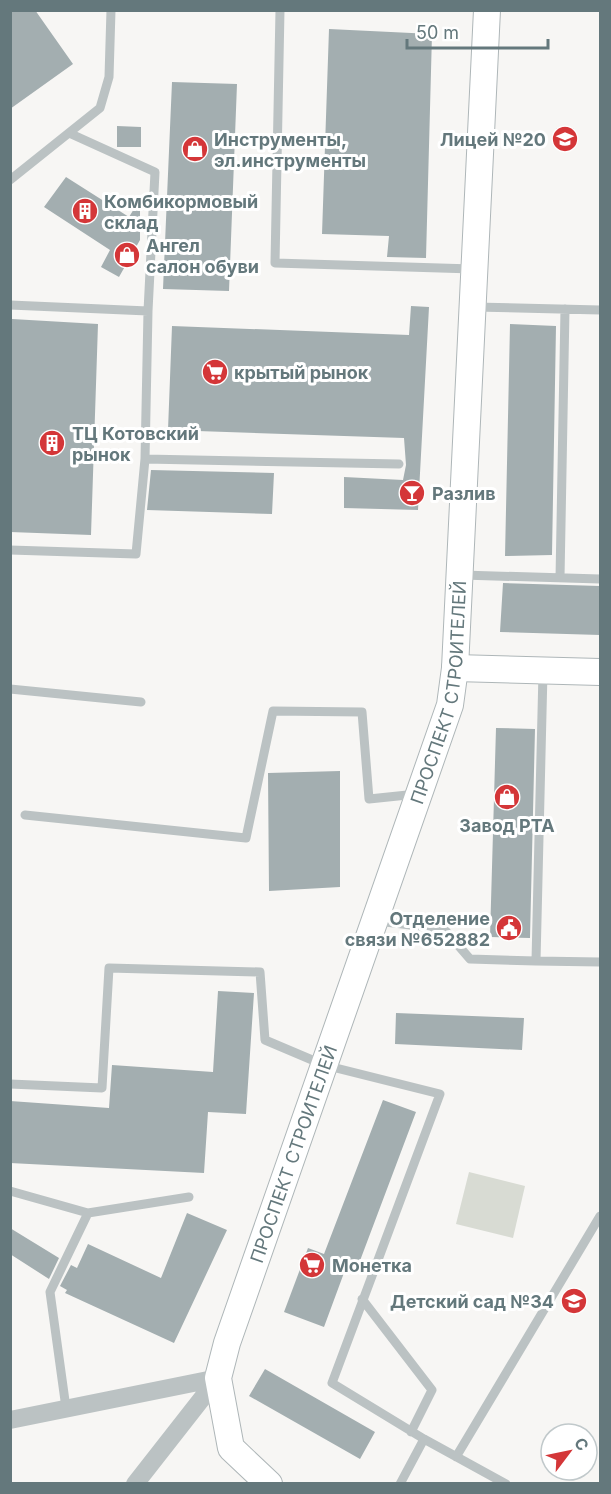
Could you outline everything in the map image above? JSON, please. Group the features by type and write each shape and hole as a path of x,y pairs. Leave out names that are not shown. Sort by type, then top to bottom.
{"main road":[{"name":"ПРОСПЕКТ СТРОИТЕЛЕЙ","path":"218,1378 227,1343 450,705 455,668 487,10"},
{"path":"455,668 600,672"},
{"path":"218,1378 231,1448 269,1484"}],"street":[{"path":"10,1420 218,1378"},
{"path":"135,1484 218,1378"}],"lane":[{"path":"10,180 100,108 109,77 111,10"},
{"path":"280,10 274,263 476,270"},
{"path":"10,550 136,554 145,459 148,311 155,172 69,133"},
{"path":"10,305 148,311"},
{"path":"474,307 600,310"},
{"path":"560,578 565,309"},
{"path":"145,459 399,464"},
{"path":"460,574 600,579"},
{"path":"537,961 543,670"},
{"path":"10,689 141,702"},
{"path":"26,815 246,838 273,711 362,712 369,799 419,793"},
{"path":"375,920 444,928 470,959 600,962"},
{"path":"10,1083 102,1088 109,968 260,972 265,1040 324,1065 440,1094 332,1383 411,1432 506,1484"},
{"path":"10,1191 88,1213 189,1197"},
{"path":"66,1408 50,1292 88,1213"},
{"path":"456,1457 600,1216"},
{"path":"362,1299 432,1389 411,1432"},
{"path":"400,1484 424,1439"}],"shaded area":[{"path":"469,1172 525,1186 513,1238 456,1224"}],"building":[{"path":"10,10 35,10 73,64 10,109"},
{"path":"329,29 432,34 426,258 387,257 389,236 322,234"},
{"path":"172,82 237,84 229,291 163,289"},
{"path":"117,126 141,127 141,147 117,147"},
{"name":"Комбикормовый склад","path":"66,177 129,217 140,199 140,240 119,277 101,267 110,250 44,207"},
{"name":"крытый рынок","path":"411,306 429,307 418,510 344,508 344,477 403,480 406,465 404,438 168,430 172,326 409,335"},
{"name":"ТЦ Котовский рынок","path":"12,319 98,324 91,535 10,532"},
{"path":"510,324 556,326 552,555 505,556"},
{"path":"151,470 274,473 272,514 147,510"},
{"path":"503,583 600,586 600,635 500,632"},
{"path":"496,728 535,729 530,938 490,937"},
{"path":"340,771 340,887 269,891 268,773"},
{"path":"218,991 254,993 246,1114 208,1112 204,1173 10,1163 10,1101 109,1108 112,1065 213,1072"},
{"path":"396,1013 524,1018 522,1050 395,1044"},
{"path":"383,1100 416,1112 358,1266 348,1262 324,1327 284,1312 308,1248 324,1254"},
{"path":"187,1213 227,1230 174,1343 65,1293 67,1290 60,1286 71,1265 77,1268 88,1244 161,1278"},
{"path":"10,1228 59,1258 49,1279 10,1254"},
{"path":"265,1369 375,1432 360,1459 249,1396"}],"place":[{"name":"Лицей №20","path":"565,139"},
{"name":"Инструменты, эл.инструменты","path":"195,149"},
{"name":"Комбикормовый склад","path":"85,211"},
{"name":"Ангел салон обуви","path":"127,255"},
{"name":"крытый рынок","path":"215,372"},
{"name":"ТЦ Котовский рынок","path":"52,443"},
{"name":"Разлив","path":"412,493"},
{"name":"Завод РТА","path":"507,797"},
{"name":"Отделение связи №652882","path":"509,928"},
{"name":"Монетка","path":"312,1265"},
{"name":"Детский сад №34","path":"574,1301"}]}
